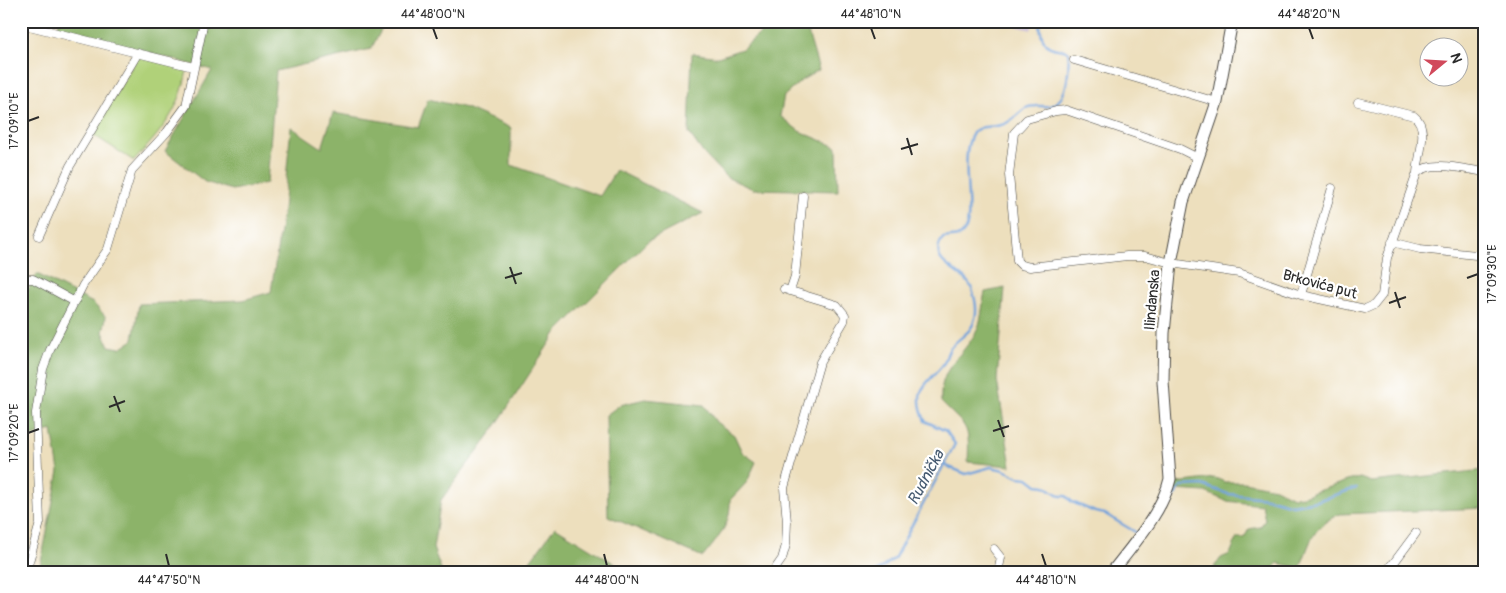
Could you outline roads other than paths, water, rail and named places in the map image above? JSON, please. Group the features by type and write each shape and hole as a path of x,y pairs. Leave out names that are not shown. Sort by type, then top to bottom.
{"street":[{"path":"26,572 40,523 36,413 39,390 50,350 83,284 108,249 132,170 167,132 186,106 204,21"},
{"name":"Ilindanska","path":"1112,572 1141,534 1165,493 1171,474 1163,381 1164,333 1171,263 1183,202 1217,102 1232,21"},
{"path":"21,24 193,67"},
{"path":"40,236 70,166 138,53"},
{"path":"1074,60 1217,102"},
{"name":"Brkovića put","path":"1198,158 1180,149 1066,110 1056,110 1027,119 1014,132 1009,175 1009,191 1013,208 1015,256 1021,265 1046,265 1138,255 1171,263 1239,273 1301,296 1360,309 1374,305 1382,295 1387,258 1417,173 1422,131 1418,119 1414,116 1358,102"},
{"path":"1417,173 1426,167 1439,166 1485,172"},
{"path":"1301,296 1332,188"},
{"path":"773,572 782,558 786,545 787,522 784,488 820,362 844,321 843,310 837,305 787,290 795,276 803,196"},
{"path":"1392,242 1420,249 1485,256"},
{"path":"21,282 25,279 33,279 74,302"},
{"path":"1401,572 1389,568 1416,533"},
{"path":"994,549 1001,562 998,572"}],"waterway":[{"name":"Rudnička","path":"876,572 894,559 955,444 946,431 925,421 920,396 925,385 944,364 950,348 972,327 976,314 975,299 969,284 945,264 938,253 943,238 960,236 966,229 968,218 968,144 973,133 979,128 1005,124 1029,107 1049,106 1056,103 1064,91 1068,75 1069,53 1065,50 1053,48 1046,43 1043,39 1040,21"},
{"path":"944,465 966,474 991,467 1004,470 1018,477 1028,478 1037,485 1045,486 1060,496 1066,496 1072,502 1095,512 1105,514 1137,533"},
{"path":"1158,520 1181,486 1202,485 1228,494 1267,498 1292,505 1317,501 1356,488"}]}
